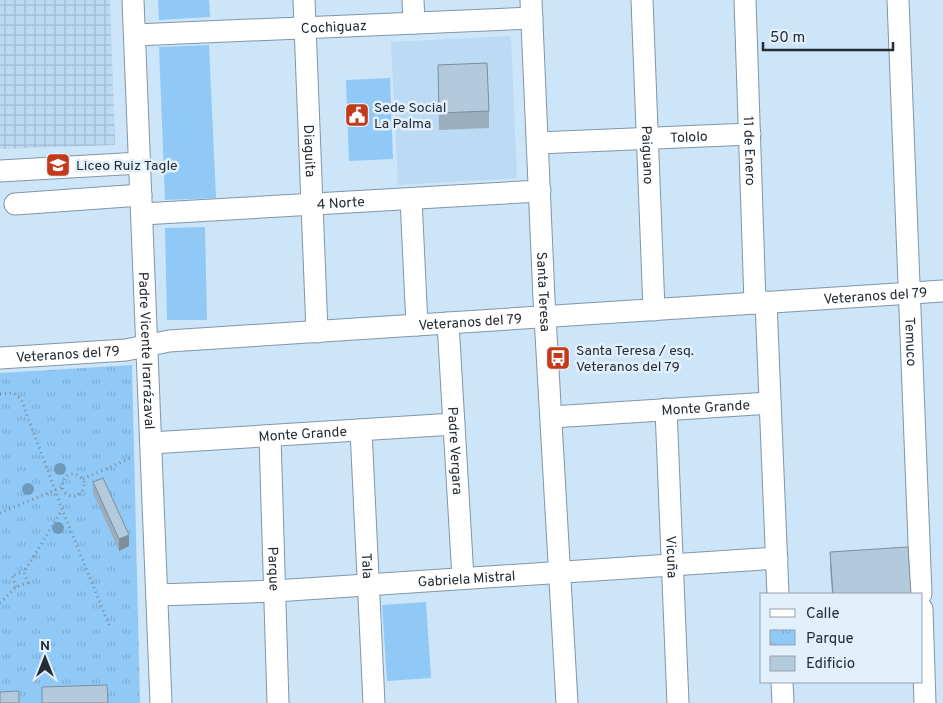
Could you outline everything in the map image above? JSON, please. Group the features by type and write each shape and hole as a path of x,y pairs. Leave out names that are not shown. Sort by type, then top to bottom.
{"street":[{"name":"Padre Vicente Irarrázaval","path":"133,0 147,346 144,449 156,595 161,703"},
{"name":"Diaguita","path":"304,0 317,332"},
{"path":"413,0 414,24"},
{"name":"Paiguano","path":"642,0 654,310"},
{"name":"11 de Enero","path":"745,0 750,134 770,403 778,593"},
{"name":"Temuco","path":"898,0 921,593"},
{"name":"Cochiguaz","path":"134,35 414,24 532,9"},
{"name":"Santa Teresa","path":"532,9 545,317 567,703"},
{"name":"Tololo","path":"538,143 750,134"},
{"path":"0,171 140,163"},
{"name":"4 Norte","path":"15,204 312,204 540,191"},
{"path":"411,199 417,325"},
{"name":"Veteranos del 79","path":"0,358 126,350 169,341 943,291"},
{"name":"Padre Vergara","path":"448,323 463,578"},
{"name":"Monte Grande","path":"552,417 770,403"},
{"name":"Vicuña","path":"666,410 678,703"},
{"name":"Monte Grande","path":"144,449 270,436 454,424"},
{"name":"Tala","path":"361,430 374,703"},
{"name":"Parque","path":"270,436 278,703"},
{"name":"Gabriela Mistral","path":"156,595 275,591 777,558"},
{"path":"923,640 925,703"},
{"path":"782,683 783,703"}],"path":[{"path":"0,394 14,393 21,399 62,509 109,625"},
{"path":"83,480 144,449"},
{"path":"69,475 77,475 83,480 84,486 79,495 69,496 62,487 64,480 69,475"},
{"path":"0,513 62,487"},
{"path":"16,587 12,575 24,572 62,509"},
{"path":"0,603 16,587 28,583 24,572"}],"shaded area":[{"path":"0,0 110,0 115,145 0,149"},
{"path":"511,36 517,178 398,185 391,42"}],"green space":[{"path":"158,0 209,0 210,17 159,20"},
{"path":"209,45 216,198 165,200 159,47"},
{"path":"390,78 393,159 349,161 346,80"},
{"path":"205,227 207,320 167,320 165,228"},
{"path":"132,365 140,703 0,703 0,373"},
{"path":"426,602 431,678 387,681 382,605"}],"building":[{"path":"487,63 489,111 439,113 438,65"},
{"path":"103,478 129,535 119,539 93,482"},
{"path":"908,547 911,593 833,593 830,552"},
{"path":"107,685 108,703 42,703 42,687"},
{"path":"19,691 19,703 0,703 0,692"}],"place":[{"name":"Sede Social La Palma","path":"357,115"},
{"name":"Liceo Ruiz Tagle","path":"58,165"},
{"name":"Santa Teresa / esq. Veteranos del 79","path":"558,358"}]}
